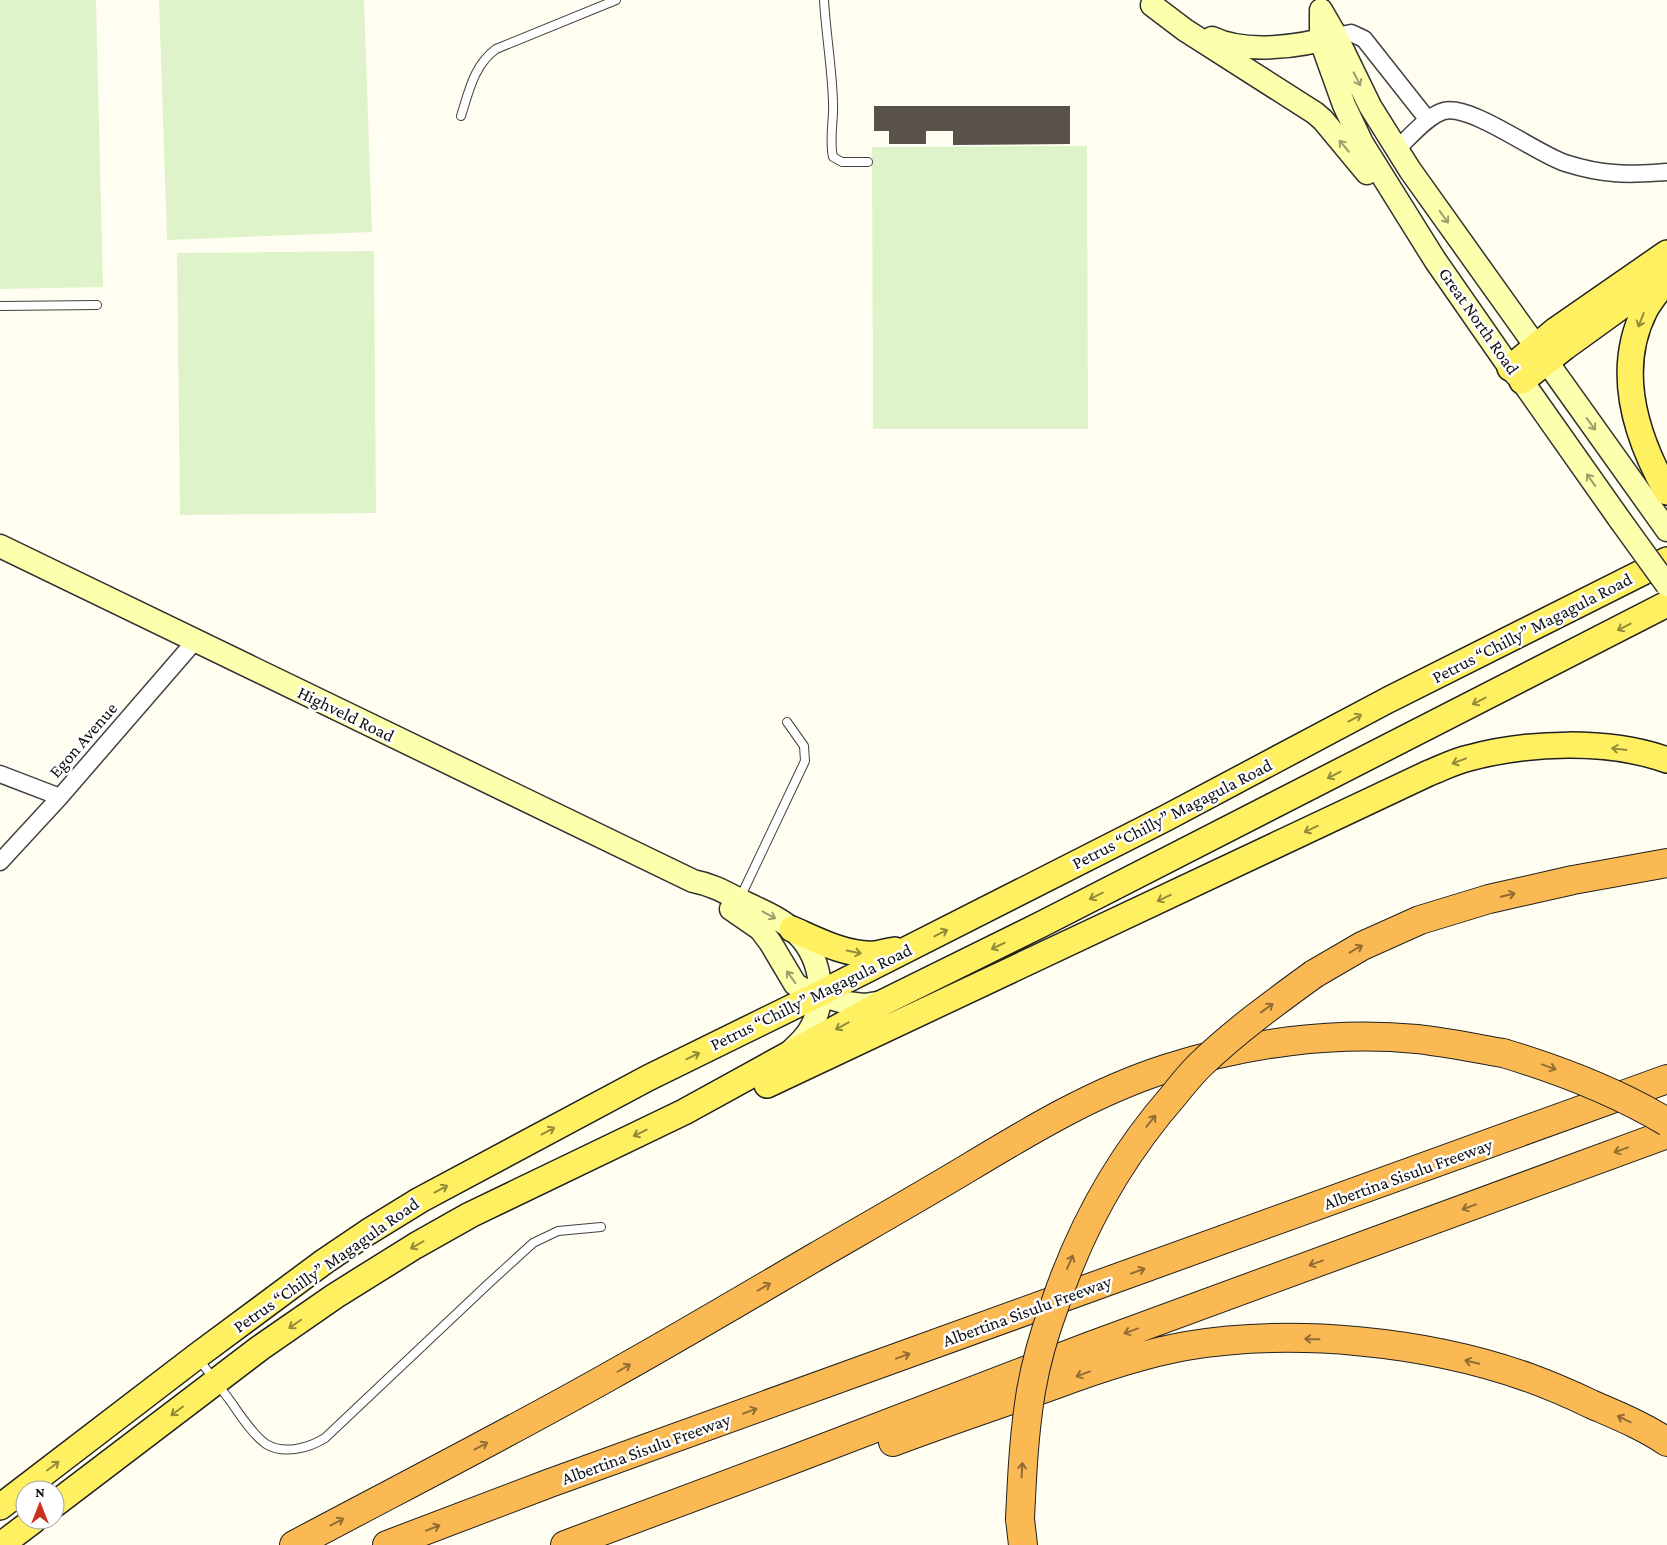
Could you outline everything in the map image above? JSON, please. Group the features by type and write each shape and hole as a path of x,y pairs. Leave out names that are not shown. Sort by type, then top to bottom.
{"highway":[{"path":"1021,1532 1022,1462 1031,1390 1042,1342 1064,1276 1093,1211 1121,1164 1150,1122 1198,1066 1257,1015 1314,974 1362,946 1420,920 1498,897 1573,880 1667,863"},
{"path":"294,1545 606,1378 1021,1136 1076,1106 1119,1086 1165,1069 1255,1046 1354,1037 1416,1039 1503,1052 1544,1065 1588,1082 1647,1110 1667,1122"},
{"name":"Albertina Sisulu Freeway","path":"387,1545 550,1483 1667,1079"},
{"path":"565,1545 1090,1346 1667,1134"},
{"path":"792,1460 823,1462 840,1460 1089,1372 1151,1354 1186,1346 1229,1341 1281,1339 1333,1339 1382,1344 1477,1362 1526,1377 1564,1392 1605,1410 1667,1442"}],"main road":[{"path":"1149,2 1220,42 1255,48 1329,38 1320,5"},
{"path":"1149,2 1185,30 1323,120 1390,200 1401,208"},
{"name":"Great North Road","path":"1329,38 1397,149 1541,353 1659,500 1667,530"},
{"name":"Great North Road","path":"1329,38 1344,105 1362,143 1401,208 1516,374 1667,585"},
{"path":"1516,374 1667,253"},
{"path":"1541,353 1667,273"},
{"path":"1659,500 1632,402 1630,383 1633,347 1639,326 1645,310 1667,279"},
{"name":"Highveld Road","path":"0,546 693,882 709,884 792,929 803,940 814,959 818,970 819,994 817,1011 808,1032 801,1042 782,1058"},
{"path":"1632,577 1667,556"},
{"name":"Petrus “Chilly” Magagula Road","path":"0,1507 196,1356 332,1256 420,1200 648,1078 915,946 1166,818 1388,700 1667,560"},
{"name":"Petrus “Chilly” Magagula Road","path":"65,1496 260,1348 335,1296 415,1246 470,1215 684,1112 884,1002 1050,920 1667,604"},
{"path":"684,1112 726,1103 740,1097 1429,773 1468,758 1508,750 1575,746 1622,749 1667,760"},
{"name":"Highveld Road","path":"693,882 705,895 745,917 760,929 795,984 806,991 848,1003 864,1005 884,1002"},
{"path":"792,929 818,941 858,953 875,954 915,946"},
{"path":"1,1545 21,1530"}],"street":[{"path":"1329,38 1351,33 1364,39 1428,120"},
{"path":"1397,149 1428,120 1443,111 1455,110 1489,123 1562,162 1615,174 1667,172"},
{"name":"Egon Avenue","path":"0,862 60,797 195,641"},
{"path":"0,774 60,797"}],"lane":[{"path":"461,116 479,67 496,49 616,0"},
{"path":"824,0 832,70 834,116 831,148 833,157 842,162 868,162"},
{"path":"0,306 97,306"},
{"path":"739,900 805,761 804,746 788,722"},
{"path":"196,1356 245,1422 266,1444 279,1449 297,1449 312,1446 325,1438 487,1284 533,1243 558,1231 601,1227"}],"green space":[{"path":"0,0 96,0 103,287 0,289"},
{"path":"159,0 364,0 372,232 167,240"},
{"path":"1087,146 1088,429 873,429 872,147"},
{"path":"374,251 376,513 180,515 177,253"}],"building":[{"path":"874,106 1070,106 1070,144 953,145 953,131 926,131 926,144 889,144 889,131 874,131"}]}
